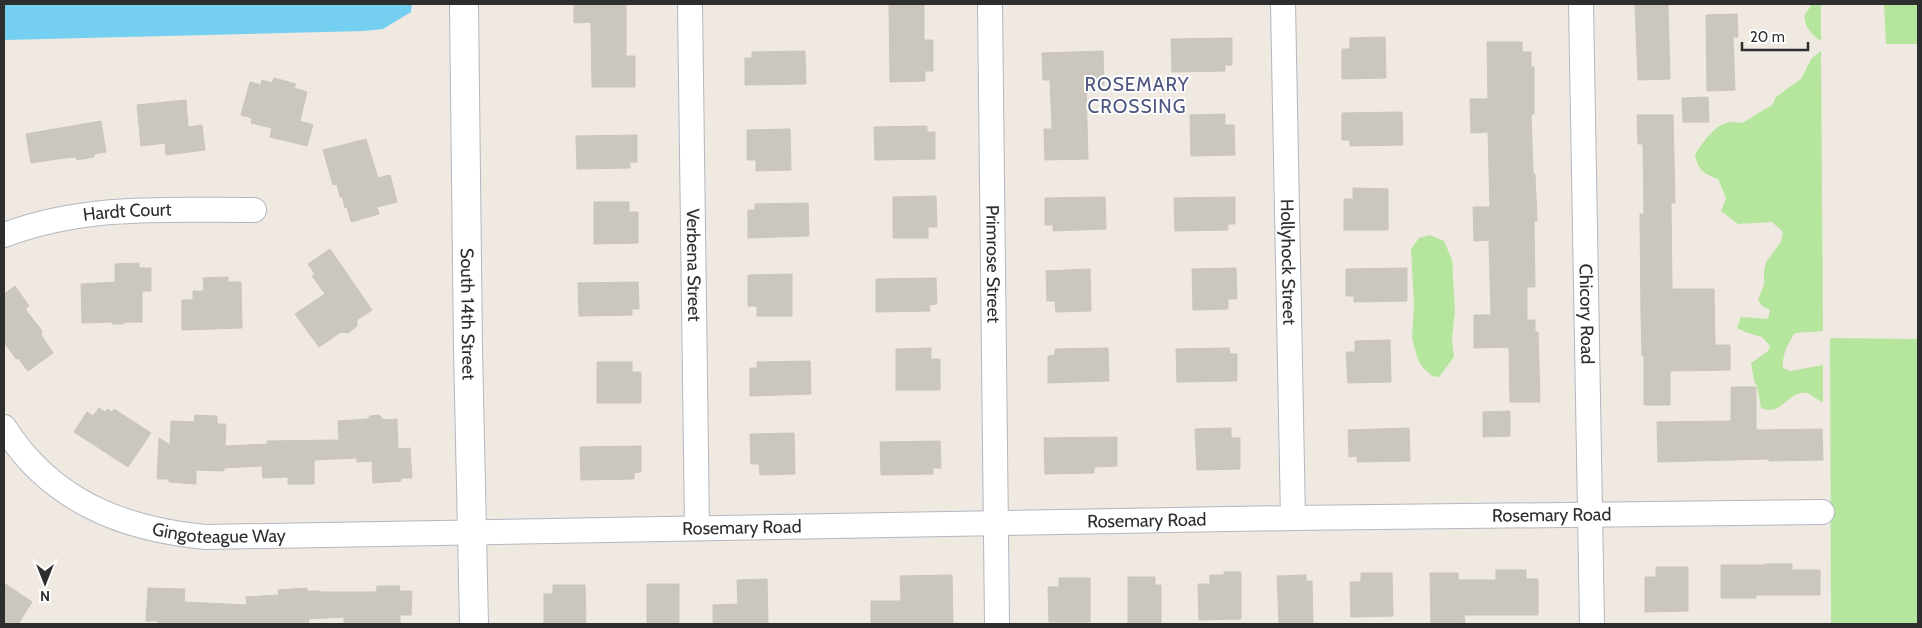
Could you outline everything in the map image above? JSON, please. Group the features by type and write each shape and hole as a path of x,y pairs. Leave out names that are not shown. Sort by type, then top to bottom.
{"main road":[{"name":"South 14th Street","path":"464,4 468,349 474,624"}],"street":[{"name":"Verbena Street","path":"690,4 697,528"},
{"name":"Primrose Street","path":"990,4 997,624"},
{"name":"Hollyhock Street","path":"1283,4 1293,518"},
{"name":"Chicory Road","path":"1581,4 1592,624"},
{"name":"Hardt Court","path":"4,236 32,225 83,214 114,211 254,210"},
{"name":"Gingoteague Way","path":"4,427 33,466 56,486 78,501 106,514 169,533 205,537 472,532"},
{"name":"Rosemary Road","path":"472,532 1293,518 1822,512"}],"green space":[{"path":"1811,4 1821,4 1821,41 1812,33 1805,22 1805,14"},
{"path":"1884,4 1918,4 1918,44 1886,44"},
{"path":"1821,51 1823,331 1795,333 1786,349 1783,358 1783,368 1790,371 1823,365 1823,402 1810,394 1801,393 1778,408 1768,410 1761,408 1751,363 1768,351 1770,346 1762,337 1737,328 1741,317 1768,319 1770,310 1762,306 1758,300 1764,284 1766,262 1781,242 1783,232 1772,222 1738,224 1721,211 1726,198 1718,179 1702,171 1695,155 1705,140 1719,126 1731,122 1742,123 1772,105 1776,97 1801,79 1811,59"},
{"path":"1430,235 1444,241 1452,260 1455,311 1452,338 1454,357 1439,377 1432,376 1423,368 1418,360 1412,338 1414,306 1411,249 1419,238"},
{"path":"1830,338 1918,339 1918,624 1831,624"}],"water":[{"path":"4,4 412,4 411,12 383,29 364,31 4,40"}],"building":[{"path":"574,4 626,4 626,56 635,56 635,87 592,87 591,22 574,23"},
{"path":"889,4 924,4 924,40 933,40 933,71 925,71 925,81 890,82"},
{"path":"1635,4 1668,4 1670,79 1638,80"},
{"path":"1737,14 1738,37 1733,37 1735,90 1707,91 1706,15"},
{"path":"1385,37 1386,78 1342,79 1342,49 1350,49 1350,38"},
{"path":"1232,38 1232,65 1225,65 1225,71 1172,72 1171,39"},
{"path":"1487,42 1522,42 1522,52 1531,52 1531,67 1534,67 1534,114 1531,114 1537,221 1534,221 1535,287 1527,287 1527,320 1535,320 1535,332 1538,332 1540,402 1510,402 1509,347 1474,348 1474,315 1491,315 1489,240 1474,241 1473,207 1490,207 1488,132 1471,133 1470,99 1488,99"},
{"path":"805,51 806,84 745,85 745,58 752,58 752,52"},
{"path":"1103,51 1104,85 1086,85 1088,159 1045,160 1044,129 1052,129 1050,80 1043,80 1042,53"},
{"path":"274,78 296,84 294,88 307,92 300,121 313,125 307,146 270,137 272,128 251,123 252,118 241,115 250,82 261,85 262,80 272,83"},
{"path":"1708,97 1709,122 1683,122 1682,98"},
{"path":"186,100 188,127 202,125 205,150 166,155 165,143 141,146 137,105"},
{"path":"1402,112 1403,145 1350,146 1350,140 1342,140 1342,113"},
{"path":"1225,114 1225,125 1234,125 1235,155 1191,156 1190,115"},
{"path":"1637,115 1673,115 1675,203 1671,203 1672,289 1714,289 1715,345 1730,345 1730,370 1670,371 1670,405 1644,405 1640,214 1644,214 1643,144 1638,144"},
{"path":"101,121 106,152 94,154 94,157 77,160 76,157 31,163 26,134"},
{"path":"927,126 927,132 935,132 935,159 875,160 874,127"},
{"path":"790,129 791,170 756,171 756,160 747,160 747,130"},
{"path":"637,135 637,162 630,162 630,168 577,169 576,136"},
{"path":"366,139 378,178 390,175 397,202 377,207 379,214 351,222 347,207 345,208 342,196 340,197 337,184 333,185 323,150"},
{"path":"1353,188 1388,189 1388,230 1344,230 1344,199 1353,199"},
{"path":"936,196 937,227 928,227 928,238 893,238 893,197"},
{"path":"1105,197 1106,229 1053,231 1053,225 1045,225 1045,198"},
{"path":"1235,197 1235,224 1228,224 1228,230 1175,231 1174,198"},
{"path":"594,202 629,202 629,212 638,212 638,243 594,244"},
{"path":"808,203 809,236 748,238 748,210 755,210 755,204"},
{"path":"330,249 372,310 357,320 357,326 348,333 341,332 319,347 295,314 325,294 312,276 315,274 308,264"},
{"path":"139,263 139,268 151,268 151,291 142,291 142,322 126,322 123,324 113,324 111,322 82,323 81,284 115,282 115,264"},
{"path":"1236,268 1237,299 1228,299 1228,309 1193,310 1192,269"},
{"path":"1407,268 1407,301 1354,302 1354,296 1346,296 1346,269"},
{"path":"1090,269 1091,311 1056,312 1055,301 1047,301 1046,271"},
{"path":"792,274 792,316 757,316 757,306 748,306 748,275"},
{"path":"228,277 228,282 241,282 242,328 182,330 182,300 193,300 193,291 204,291 203,278"},
{"path":"936,278 937,304 929,305 930,311 876,312 876,279"},
{"path":"638,282 639,309 632,309 632,315 579,316 578,283"},
{"path":"15,286 29,306 25,309 42,331 41,335 53,353 28,371 18,358 16,359 4,342 4,294"},
{"path":"1390,340 1391,382 1348,383 1346,352 1355,352 1355,341"},
{"path":"931,348 931,359 940,359 940,390 896,390 896,349"},
{"path":"1108,348 1109,381 1048,383 1048,356 1055,355 1055,349"},
{"path":"1229,348 1230,354 1237,354 1237,381 1177,382 1176,349"},
{"path":"810,361 811,394 750,396 750,368 757,368 757,362"},
{"path":"597,362 632,362 632,372 641,372 641,403 597,403"},
{"path":"1731,387 1756,387 1756,430 1822,429 1823,460 1769,461 1769,459 1658,462 1657,422 1731,421"},
{"path":"99,408 105,412 108,409 112,412 114,409 151,433 128,467 74,432 87,412 93,416"},
{"path":"1510,411 1510,436 1483,437 1483,412"},
{"path":"195,415 217,416 217,424 226,424 225,446 268,444 267,441 339,440 338,421 368,419 370,416 379,415 384,420 397,419 398,449 410,448 412,478 401,478 401,481 373,483 372,461 357,462 357,458 314,460 314,484 288,484 288,477 263,478 262,466 224,468 224,471 196,470 196,484 169,482 169,479 157,479 159,438 170,445 171,421 194,422"},
{"path":"1231,428 1231,438 1240,438 1240,469 1197,470 1195,429"},
{"path":"1409,428 1410,461 1357,462 1357,456 1349,457 1348,430"},
{"path":"794,433 795,474 760,475 759,464 751,464 750,434"},
{"path":"1117,437 1117,466 1094,467 1094,473 1045,474 1044,438"},
{"path":"940,441 941,468 933,468 933,474 881,475 880,442"},
{"path":"641,446 641,472 634,473 634,479 581,480 580,447"},
{"path":"1792,564 1792,570 1820,570 1820,595 1756,595 1756,598 1721,598 1721,565"},
{"path":"1656,567 1688,567 1688,611 1645,612 1645,577 1656,577"},
{"path":"1496,570 1526,570 1526,579 1538,579 1538,615 1464,615 1465,624 1431,624 1430,573 1458,573 1458,580 1496,580"},
{"path":"1224,572 1241,572 1241,619 1199,620 1198,584 1210,584 1210,575 1224,575"},
{"path":"1361,573 1392,573 1393,616 1351,617 1350,582 1361,582"},
{"path":"952,575 953,624 871,624 871,601 901,601 900,576"},
{"path":"1306,575 1306,581 1312,581 1313,624 1279,624 1277,576"},
{"path":"1128,577 1155,577 1155,585 1161,585 1161,624 1128,624"},
{"path":"1059,578 1090,578 1090,622 1049,622 1048,587 1059,587"},
{"path":"767,579 768,624 713,624 713,605 738,604 737,580"},
{"path":"4,583 32,602 18,624 4,624"},
{"path":"647,584 679,584 679,624 647,624"},
{"path":"553,585 585,585 586,624 544,624 544,594 553,594"},
{"path":"377,586 400,586 399,591 412,591 411,615 400,615 400,624 344,624 344,617 308,619 309,624 158,624 158,621 146,621 148,588 185,589 184,602 247,605 246,597 279,595 278,590 307,588 307,591 320,592 376,592"}],"district":[{"name":"ROSEMARY CROSSING","path":"1137,95"}]}
